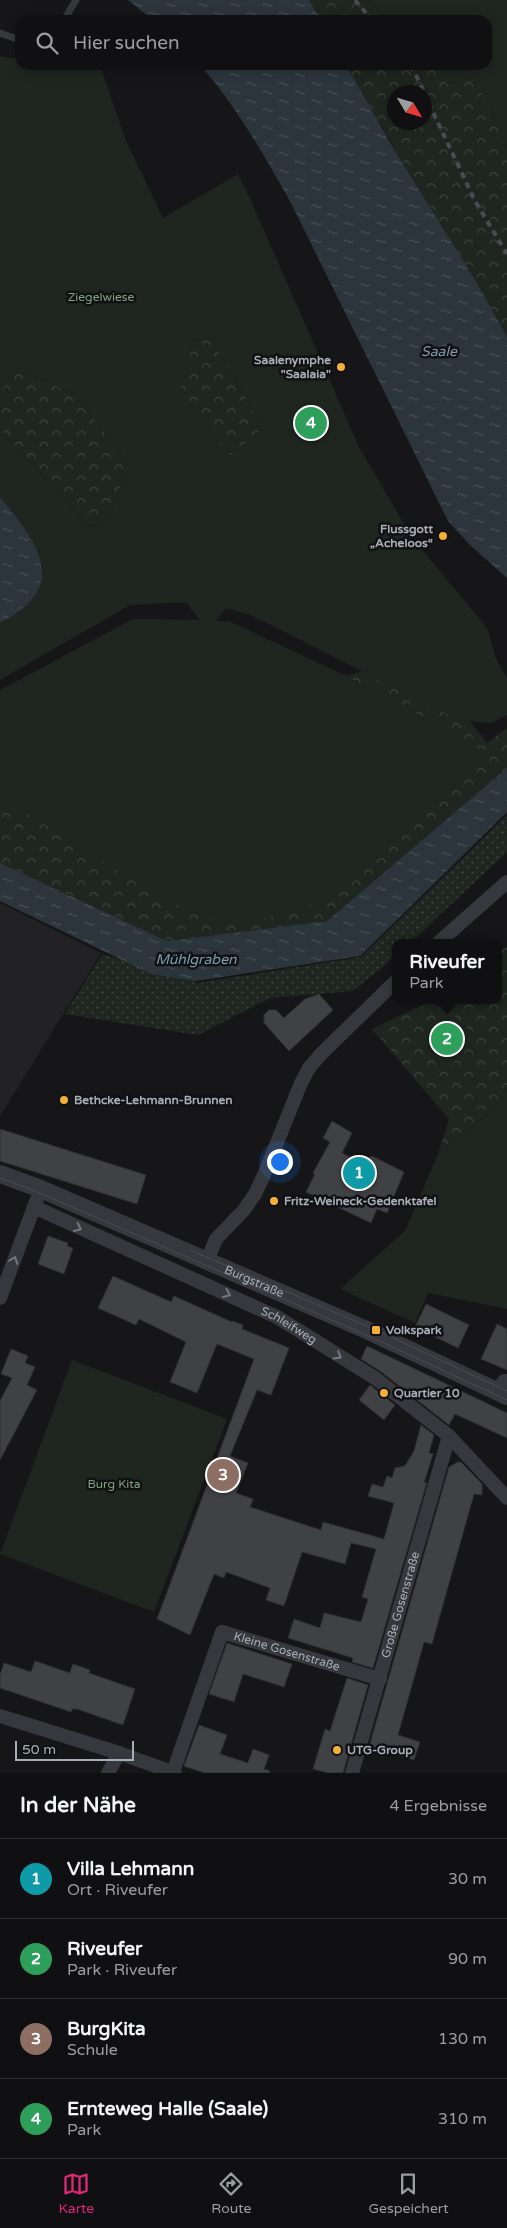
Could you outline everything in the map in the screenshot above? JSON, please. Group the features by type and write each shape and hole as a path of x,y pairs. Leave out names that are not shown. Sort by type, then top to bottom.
{"street":[{"path":"443,939 507,882"},
{"path":"207,1261 216,1239 244,1210 255,1194 309,1068 392,985"},
{"name":"Burgstraße","path":"0,1174 503,1389"},
{"path":"0,1298 41,1190"},
{"name":"Schleifweg","path":"34,1207 276,1318 375,1378 449,1436 507,1498"},
{"name":"Große Gosenstraße","path":"352,1773 449,1436"},
{"name":"Kleine Gosenstraße","path":"174,1773 222,1632 380,1679"},
{"path":"0,1716 119,1753 174,1773"},
{"path":"108,1773 119,1753"}],"lane":[{"path":"67,15 76,0"},
{"path":"3,34 15,38"}],"shaded area":[{"path":"0,903 101,953 0,1116"}],"green space":[{"path":"309,0 367,0 383,15 318,15"},
{"path":"367,0 507,0 507,153 487,99 467,77 448,85 434,70 492,70 492,15 383,15"},
{"name":"Ziegelwiese","path":"0,56 15,58 15,70 102,70 126,141 163,218 238,174 359,447 413,539 484,624 489,633 496,659 507,678 507,715 491,723 458,720 271,625 250,615 226,608 216,621 229,621 344,675 474,744 478,750 474,762 336,889 308,907 252,921 225,920 203,916 160,897 0,796 0,690 133,619 200,620 186,602 130,605 0,680 0,623 18,612 29,601 43,567 32,541 0,497 0,430 90,527 109,519 125,474 120,452 74,394 37,377 18,372 0,391","holes":["194,339 212,340 263,428 231,456 180,392"]},
{"path":"349,70 434,70 448,85 467,77 487,99 507,153 507,337"},
{"path":"194,339 212,340 263,428 231,456 179,392"},
{"path":"18,372 37,377 74,394 120,452 125,474 109,519 90,527 0,430 0,391"},
{"path":"428,666 487,743 507,728 507,768 327,921 167,941 0,863 0,794 360,672 384,668"},
{"path":"507,815 507,852 414,939 392,939 392,959 353,991 270,998 198,1035 65,1014 102,954 198,983 361,957"},
{"path":"507,946 507,1088 494,1109 438,1154 449,1119 372,1029 425,1004 502,1004 502,950"},
{"path":"446,1008 477,1037 447,1070 416,1042"},
{"path":"507,1088 507,1309 428,1293 415,1323 340,1289 405,1231 438,1154 494,1109"},
{"name":"Burg Kita","path":"72,1360 227,1419 154,1612 0,1554"}],"water":[{"path":"128,0 309,0 318,15 147,15"},
{"name":"Saale","path":"204,70 349,70 388,139 478,285 507,337 507,578 470,545 448,521 291,203 238,114"},
{"path":"0,497 26,531 36,548 41,564 42,579 36,594 22,609 0,623"},
{"name":"Mühlgraben","path":"507,768 507,812 360,956 195,981 151,974 0,901 0,863 167,941 327,921"}],"building":[{"path":"319,994 333,1010 289,1051 264,1023 264,1015 269,1010 276,1010 284,1018 305,999"},
{"path":"332,1121 352,1133 342,1153 360,1162 372,1156 404,1172 387,1213 377,1209 371,1223 306,1192 315,1174 313,1173 330,1142 323,1138"},
{"path":"0,1129 146,1175 137,1204 0,1161"},
{"path":"48,1236 68,1243 67,1246 73,1248 64,1274 38,1264"},
{"path":"113,1276 171,1302 174,1296 243,1325 242,1329 289,1348 271,1395 257,1390 230,1456 248,1463 236,1493 253,1499 250,1507 321,1530 323,1522 384,1539 394,1503 368,1496 372,1484 383,1487 387,1476 392,1478 395,1468 405,1466 414,1451 421,1425 434,1435 429,1453 433,1454 424,1483 427,1482 373,1668 352,1662 353,1658 288,1638 294,1619 320,1628 324,1613 361,1622 368,1599 362,1597 376,1549 351,1543 345,1564 302,1552 284,1606 266,1600 270,1588 226,1572 224,1578 214,1574 190,1635 157,1619 254,1359 217,1344 197,1393 170,1382 186,1342 139,1319 136,1325 98,1308"},
{"path":"426,1304 469,1325 458,1348 415,1327"},
{"path":"497,1324 507,1329 507,1370 481,1359"},
{"path":"367,1346 507,1413 507,1438 455,1414 449,1425 380,1371 361,1359"},
{"path":"11,1349 28,1356 25,1363 35,1367 27,1385 37,1390 0,1460 0,1401 12,1378 1,1374"},
{"path":"370,1385 395,1405 384,1420 359,1400"},
{"path":"461,1462 482,1484 482,1495 474,1494 432,1644 424,1642 398,1735 420,1742 414,1760 369,1747 449,1467"},
{"path":"227,1643 292,1664 284,1687 243,1674 234,1702 209,1694"},
{"path":"35,1661 70,1673 73,1664 90,1670 89,1673 135,1689 123,1725 77,1709 72,1709 71,1712 0,1688 0,1675 4,1663 31,1672"},
{"path":"347,1678 368,1685 343,1773 328,1773 313,1769 325,1729 330,1731"},
{"path":"199,1725 227,1735 220,1754 248,1763 253,1749 269,1755 264,1769 270,1771 269,1773 205,1773 184,1766"}],"tram line":[{"path":"0,1178 40,1193 373,1338 507,1400"},
{"path":"190,1250 376,1330 507,1391"}],"railway":[{"path":"355,0 368,15"},
{"path":"413,70 421,85"},
{"path":"432,110 475,201 507,254"}],"place":[{"name":"Saalenymphe \"Saalaia\"","path":"341,367"},
{"name":"Ernteweg Halle (Saale)","path":"311,423"},
{"name":"Flussgott „Acheloos“","path":"443,536"},
{"name":"Riveufer","path":"447,1039"},
{"name":"Bethcke-Lehmann-Brunnen","path":"64,1100"},
{"name":"Villa Lehmann","path":"359,1173"},
{"name":"Fritz-Weineck-Gedenktafel","path":"274,1201"},
{"name":"Volkspark","path":"376,1330"},
{"name":"Quartier 10","path":"384,1393"},
{"name":"BurgKita","path":"223,1475"},
{"name":"UTG-Group","path":"337,1750"}]}
